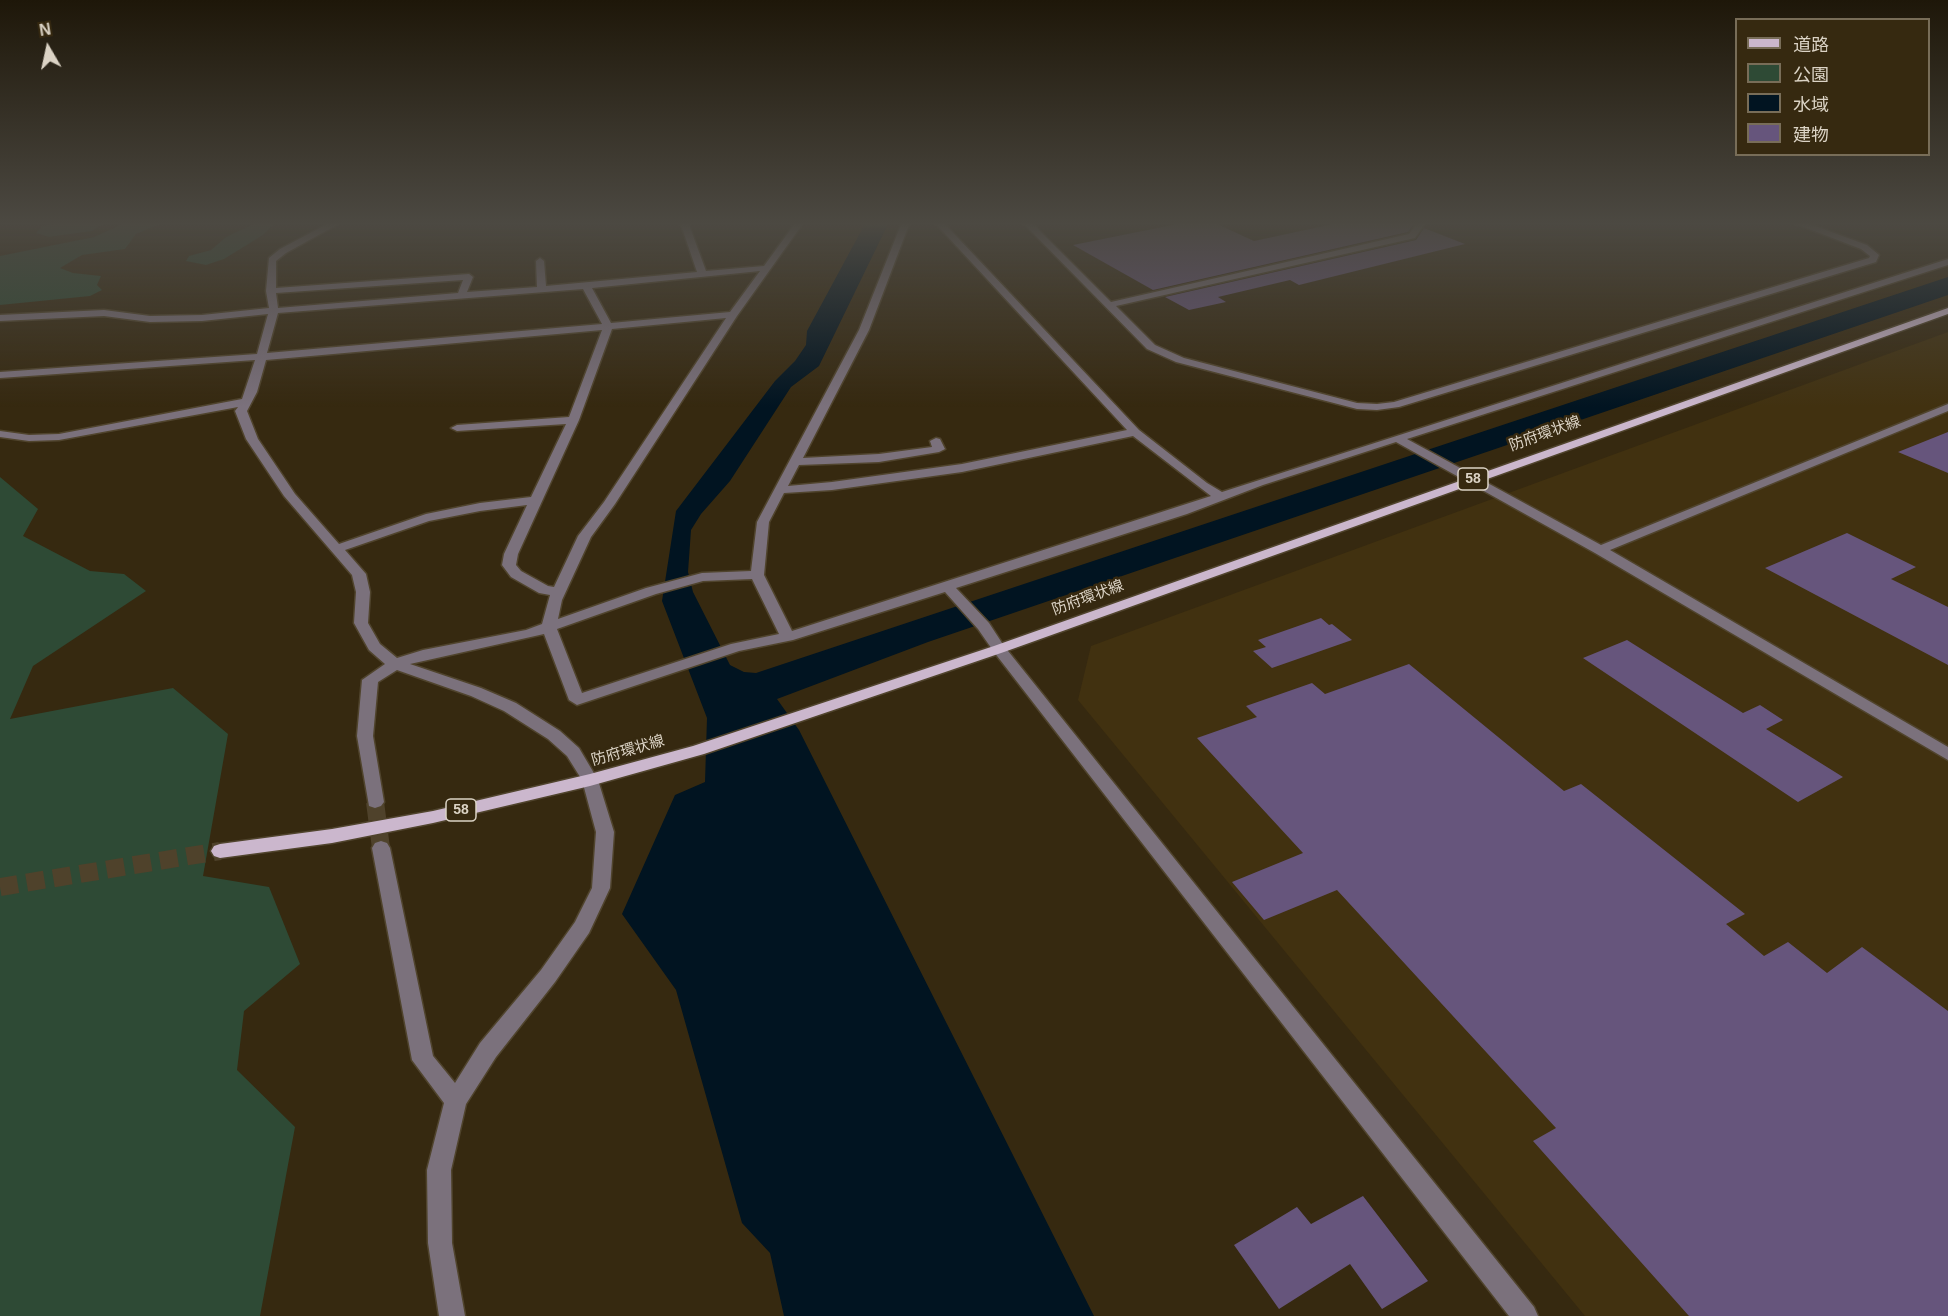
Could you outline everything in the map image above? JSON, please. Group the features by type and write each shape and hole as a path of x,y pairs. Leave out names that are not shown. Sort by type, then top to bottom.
{"main road":[{"name":"防府環状線","path":"220,851 332,836 433,817 590,780 698,750 999,650 1948,310"}],"street":[{"path":"271,283 274,310 252,392 241,411 252,439 290,496 359,574 363,592 361,623 374,647 394,664 476,692 510,707 554,735 573,752 590,780 604,832 601,888 582,927 548,976 488,1050 456,1101 439,1170 440,1243 452,1316"},
{"path":"271,291 378,283"},
{"path":"461,296 466,283"},
{"path":"542,283 542,288"},
{"path":"0,318 104,313 167,320 610,283"},
{"path":"756,283 609,504 585,536 559,592 549,627 578,700 736,647 788,637 950,589 1183,511 1220,496 1403,441 1883,283"},
{"path":"788,637 757,575 763,522 864,330 882,283"},
{"path":"996,283 1135,432 1203,486 1220,496"},
{"path":"1087,283 1151,347 1180,360 1357,406 1395,405 1796,283"},
{"path":"1109,306 1207,283"},
{"path":"585,286 608,326"},
{"path":"0,375 261,357 733,315"},
{"path":"559,592 544,590 516,574 510,565 511,554 573,420 608,326"},
{"path":"0,434 29,438 59,437 246,402"},
{"path":"1600,550 1948,407"},
{"path":"457,428 573,420"},
{"path":"780,490 832,486 962,468 1135,432"},
{"path":"795,462 879,458 939,449 936,441"},
{"path":"1403,441 1600,550 1948,754"},
{"path":"336,549 426,518 480,507 537,500"},
{"path":"375,802 365,736 370,680 394,664 423,655 530,634 651,591 702,578 757,575"},
{"path":"950,589 984,626 999,650 1525,1316"},
{"path":"381,848 423,1060 456,1101"}],"shaded area":[{"path":"1948,332 1948,1316 1585,1316 1078,700 1091,646"}],"green space":[{"path":"0,283 98,283 102,290 90,296 0,305"},
{"path":"0,477 38,509 23,536 90,571 124,574 146,591 33,666 10,719 173,688 228,734 203,876 269,887 300,964 244,1011 237,1070 295,1127 260,1316 0,1316"}],"water":[{"path":"833,283 859,283 819,366 791,387 730,481 701,514 691,530 688,572 693,592 730,665 744,672 756,673 1929,283 1948,283 1948,295 928,642 777,699 799,730 1094,1316 784,1316 770,1253 742,1223 676,990 622,914 675,795 705,782 707,718 662,601 676,511 775,381 795,361 806,345 807,331"}],"building":[{"path":"1141,283 1182,283 1153,290"},
{"path":"1225,283 1276,283 1218,297 1226,302 1189,310 1165,297"},
{"path":"1948,432 1948,473 1898,452"},
{"path":"1847,533 1916,567 1891,579 1948,607 1948,665 1765,568"},
{"path":"1321,618 1352,640 1272,668 1253,651 1266,647 1258,640"},
{"path":"1627,640 1743,713 1760,705 1783,720 1766,729 1843,777 1798,802 1583,658"},
{"path":"1409,664 1564,791 1581,784 1745,914 1726,924 1764,956 1788,942 1827,973 1862,947 1948,1011 1948,1316 1689,1316 1533,1141 1556,1128 1337,890 1264,920 1232,882 1303,853 1197,738 1257,717 1246,706 1312,683 1325,694"},
{"path":"1363,1196 1428,1281 1382,1309 1350,1264 1279,1309 1234,1245 1297,1207 1311,1224"}],"tunnel":[{"path":"375,802 381,848"},
{"path":"0,887 220,851"}]}
